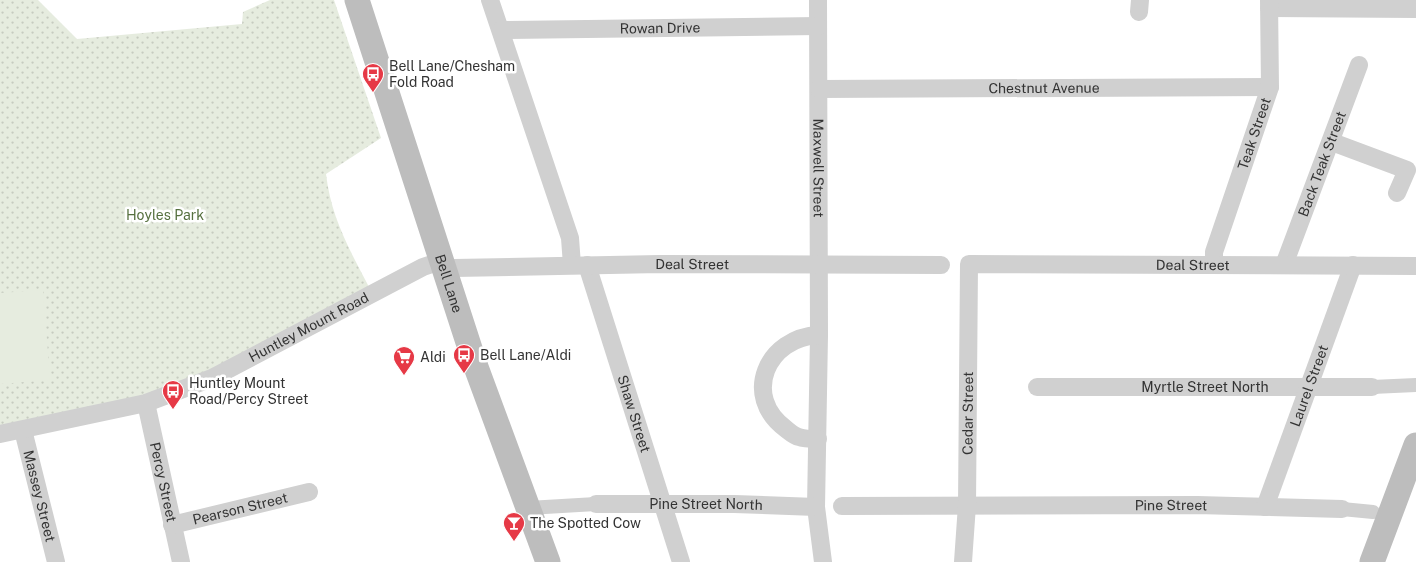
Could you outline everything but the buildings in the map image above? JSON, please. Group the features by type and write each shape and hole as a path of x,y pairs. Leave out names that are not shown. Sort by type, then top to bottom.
{"main road":[{"name":"Bell Lane","path":"357,0 442,266 548,562"},
{"path":"1372,562 1416,444"}],"street":[{"path":"490,0 501,30"},
{"name":"Maxwell Street","path":"818,0 819,335 816,507 823,562"},
{"path":"1269,4 1416,9"},
{"name":"Teak Street","path":"1214,265 1214,252 1270,87 1269,4"},
{"name":"Rowan Drive","path":"501,30 818,26"},
{"name":"Shaw Street","path":"501,30 681,562"},
{"name":"Back Teak Street","path":"1284,265 1332,142 1359,65"},
{"name":"Chestnut Avenue","path":"819,88 1270,87"},
{"path":"1332,142 1407,170 1397,193"},
{"name":"Deal Street","path":"442,266 454,268 660,264 941,265"},
{"name":"Deal Street","path":"970,264 1416,266"},
{"name":"Cedar Street","path":"964,562 967,505 970,264"},
{"name":"Laurel Street","path":"1265,507 1352,265"},
{"name":"Huntley Mount Road","path":"0,434 146,403 212,378 423,267 442,266"},
{"path":"818,440 798,437 775,421 763,394 764,376 771,358 782,347 795,339 819,335"},
{"path":"1372,387 1416,385"},
{"name":"Myrtle Street North","path":"1037,387 1372,387"},
{"name":"Percy Street","path":"146,403 181,562"},
{"name":"Massey Street","path":"23,430 56,562"},
{"name":"Pearson Street","path":"172,525 309,492"},
{"path":"528,508 596,504"},
{"name":"Pine Street North","path":"596,504 816,507"},
{"path":"842,506 967,505"},
{"name":"Pine Street","path":"967,505 1342,508 1373,512"}],"green space":[{"name":"Hoyles Park","path":"0,0 38,0 77,39 242,24 243,12 270,0 334,0 381,138 326,174 328,190 337,219 348,246 369,287 212,378 0,433"},
{"path":"43,290 50,380 0,384 0,293"}],"place":[{"name":"Bell Lane/Chesham Fold Road","path":"373,93"},
{"name":"Bell Lane/Aldi","path":"464,374"},
{"name":"Aldi","path":"404,376"},
{"name":"Huntley Mount Road/Percy Street","path":"173,410"},
{"name":"The Spotted Cow","path":"514,542"}]}
